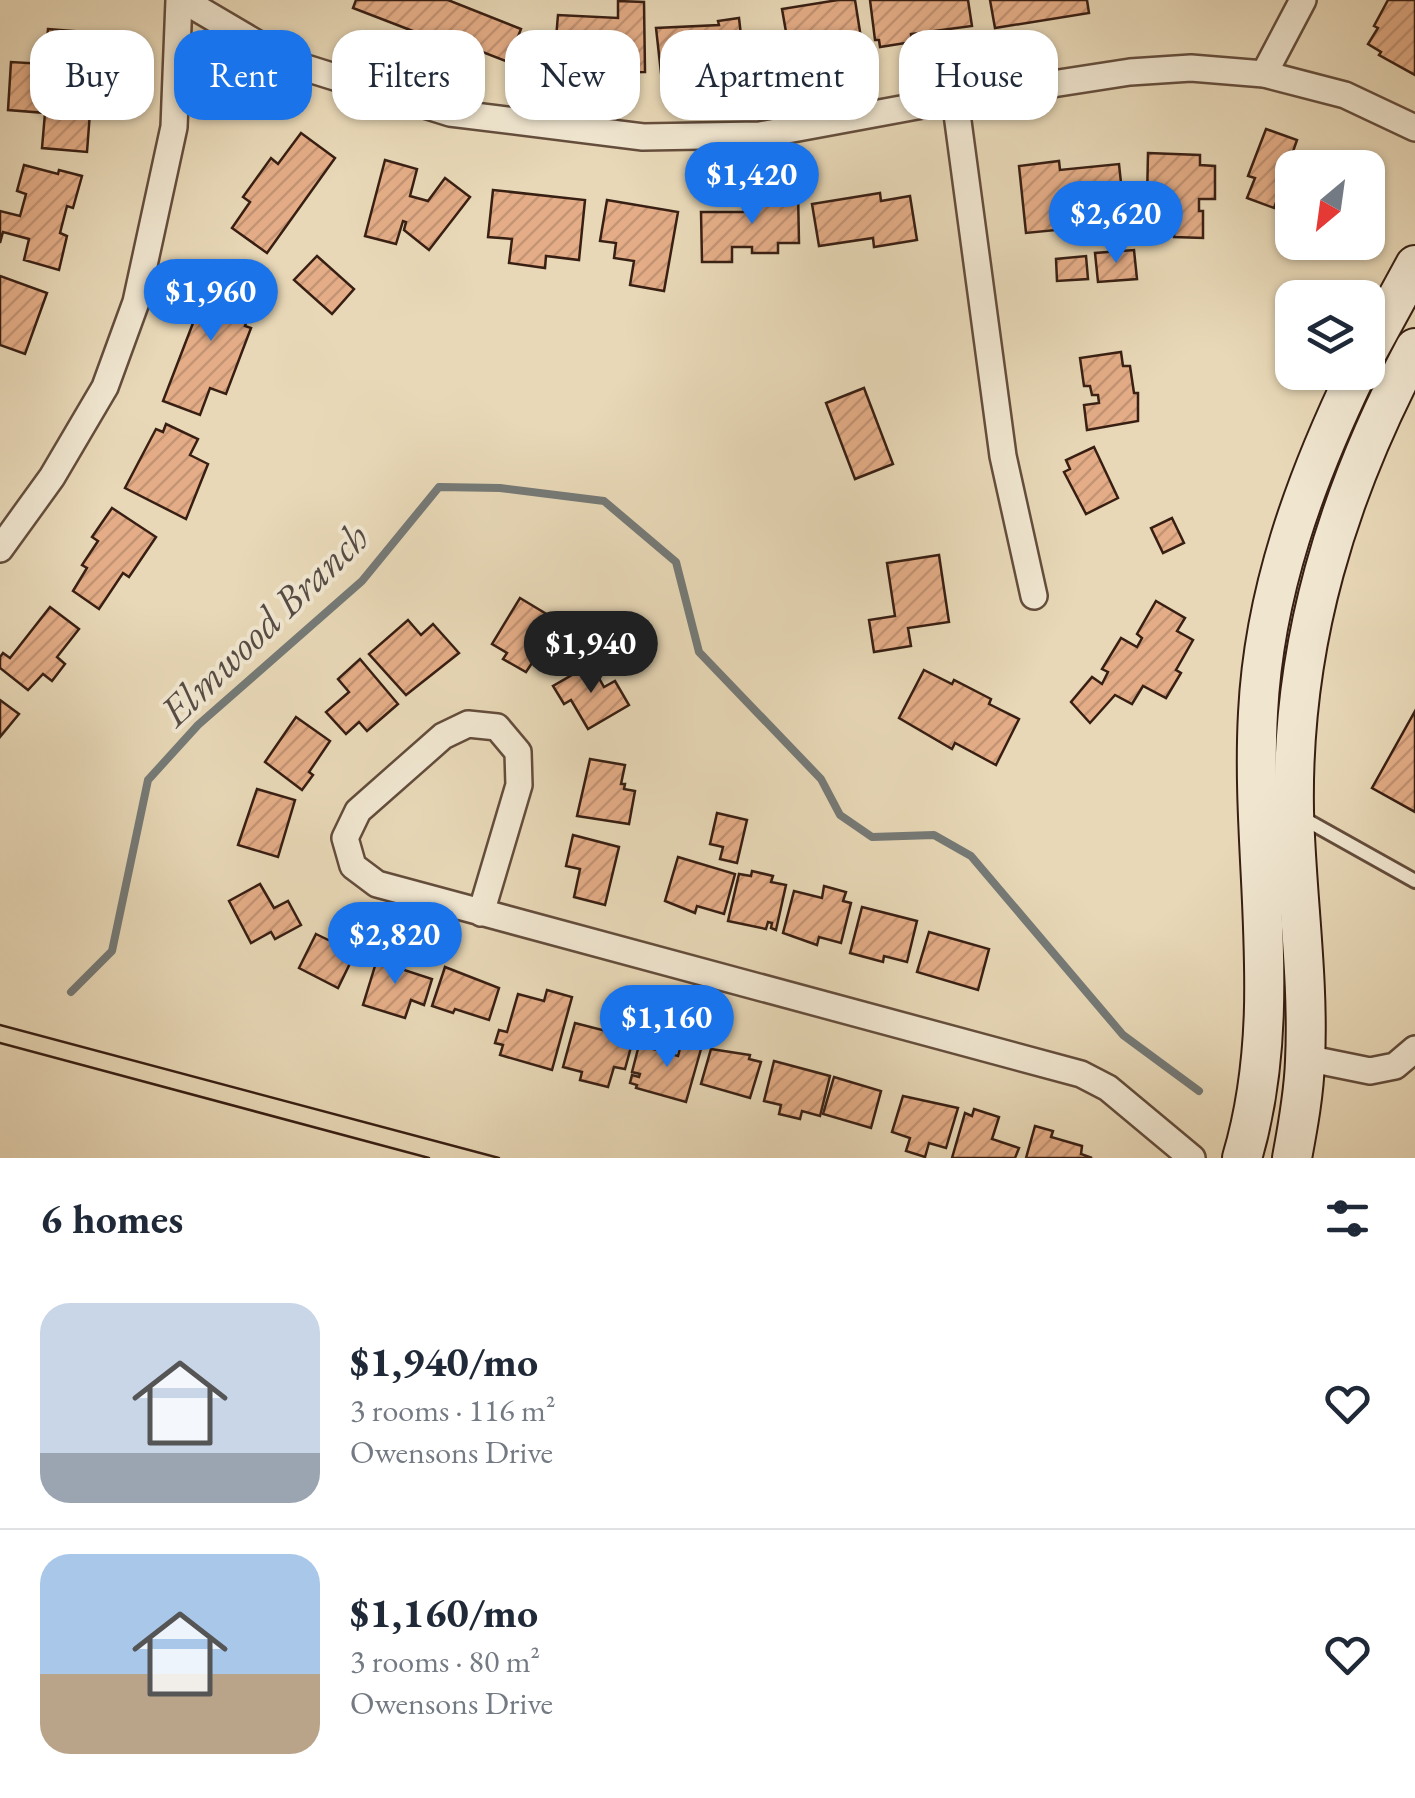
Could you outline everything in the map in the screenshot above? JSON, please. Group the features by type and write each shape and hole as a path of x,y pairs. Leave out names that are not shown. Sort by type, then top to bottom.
{"main road":[{"path":"1385,320 1415,265"},
{"path":"1292,1158 1306,1058 1294,813 1295,736 1316,595 1354,480 1415,348"},
{"path":"1242,1158 1263,1056 1267,976 1257,794 1258,711 1265,650 1281,565 1299,506 1348,390"}],"street":[{"path":"0,549 52,477 105,387 136,302 174,127 181,0 290,62 450,113 643,137 760,134 899,109"},
{"path":"1264,74 1303,0"},
{"path":"1058,83 1191,68 1264,74 1345,95 1415,128"},
{"path":"959,120 1003,456 1034,596"},
{"path":"482,912 520,784 518,752 497,727 468,724 443,736 358,811 345,838 352,866 377,884 1081,1074 1108,1088 1192,1158"},
{"path":"1306,1058 1370,1071 1395,1066 1415,1049"}],"lane":[{"path":"1294,813 1415,881"}],"building":[{"path":"356,0 448,0 521,29 505,30 505,61 485,53 485,30 410,30 353,8"},
{"path":"855,0 860,30 786,30 782,9"},
{"path":"870,0 968,0 972,26 899,30 899,44 880,47 879,30 874,30"},
{"path":"990,0 1087,0 1089,13 995,28"},
{"path":"1388,0 1415,0 1415,75 1379,55 1381,52 1368,44"},
{"path":"618,1 644,2 645,72 640,72 640,30 557,30 558,15 618,18"},
{"path":"739,18 740,30 660,30 660,64 656,28 719,25 718,21"},
{"path":"11,62 30,63 30,112 8,110"},
{"path":"44,120 89,120 87,152 42,148"},
{"path":"1266,129 1297,140 1294,150 1275,150 1274,208 1247,198 1255,178 1248,176"},
{"path":"301,133 335,158 267,253 232,228 250,202 243,197 271,158 278,164"},
{"path":"1148,153 1200,155 1200,165 1215,166 1215,199 1199,199 1203,238 1174,237 1175,202 1147,201"},
{"path":"385,160 417,169 410,196 428,201 445,178 470,197 429,250 404,230 403,221 396,244 365,236"},
{"path":"1059,161 1060,170 1119,164 1124,211 1066,217 1067,229 1026,233 1019,166"},
{"path":"24,165 82,176 73,208 67,206 60,233 67,236 59,270 24,260 29,239 3,232 0,243 0,211 20,216 26,194 17,191"},
{"path":"493,190 585,200 579,260 546,256 545,268 509,263 512,239 488,237"},
{"path":"761,191 798,191 799,243 778,243 778,253 752,253 752,247 732,247 732,262 702,262 701,212 744,212 744,205 761,205"},
{"path":"880,193 881,201 910,196 917,240 874,247 873,238 819,246 812,204"},
{"path":"607,200 678,212 664,291 630,285 634,261 614,258 616,243 600,241"},
{"path":"1134,250 1137,279 1098,282 1095,253"},
{"path":"317,256 354,289 332,314 294,280"},
{"path":"1086,256 1088,279 1057,281 1056,259"},
{"path":"215,266 245,278 238,294 246,297 241,311 249,314 245,326 251,328 226,394 210,388 200,415 163,401"},
{"path":"0,276 47,293 25,354 0,345"},
{"path":"1121,352 1123,366 1130,366 1134,393 1138,393 1138,421 1087,430 1084,405 1099,403 1098,395 1092,395 1090,386 1084,386 1080,358"},
{"path":"864,388 893,464 855,479 826,403"},
{"path":"166,424 198,439 190,455 208,464 186,519 125,488 156,429 163,432"},
{"path":"1094,447 1118,498 1086,514 1064,472 1070,469 1066,460"},
{"path":"112,508 156,537 129,577 123,573 99,609 73,591 87,568 82,565 98,541 92,537"},
{"path":"1172,518 1184,543 1163,553 1151,528"},
{"path":"939,555 949,622 908,628 911,646 874,652 869,620 895,616 887,563"},
{"path":"520,598 558,621 550,634 575,649 561,671 548,662 544,670 532,663 526,672 503,659 507,653 492,644"},
{"path":"1156,601 1185,618 1177,631 1193,640 1176,670 1181,673 1166,698 1143,686 1132,704 1115,695 1090,723 1071,702 1092,677 1102,684 1108,672 1102,669 1121,638 1137,647 1142,638 1137,634"},
{"path":"50,607 79,629 57,657 65,664 52,681 43,674 28,690 0,668 0,657 3,653 10,658"},
{"path":"408,620 421,635 433,624 459,653 406,695 369,654"},
{"path":"360,659 398,704 367,731 359,722 346,734 326,712 349,692 338,679"},
{"path":"591,664 604,687 615,681 629,705 588,729 571,700 564,704 553,686"},
{"path":"924,670 991,699 989,704 1019,719 996,765 955,743 952,749 899,718"},
{"path":"0,700 19,714 0,737"},
{"path":"1415,711 1415,812 1372,788"},
{"path":"296,717 330,741 302,790 265,762"},
{"path":"590,759 625,765 621,784 625,784 624,789 635,791 629,824 577,816"},
{"path":"257,789 295,800 278,857 238,845"},
{"path":"717,813 747,820 737,863 720,859 723,847 710,844"},
{"path":"573,835 619,847 605,905 574,897 580,869 566,866"},
{"path":"678,857 735,874 724,914 697,906 695,913 665,901"},
{"path":"752,871 773,876 771,882 786,885 776,930 768,922 766,929 728,921 739,874 751,876"},
{"path":"260,884 274,908 288,901 301,925 275,939 271,932 251,943 229,901"},
{"path":"824,886 846,892 843,901 851,903 841,943 819,937 817,945 783,933 794,891 822,898"},
{"path":"862,907 917,921 907,962 884,956 883,962 850,953"},
{"path":"929,932 989,949 978,990 917,972"},
{"path":"316,934 355,953 338,988 299,968"},
{"path":"379,953 401,959 398,968 432,979 424,1005 411,1000 405,1018 363,1005"},
{"path":"445,967 499,988 489,1020 432,1006"},
{"path":"547,990 572,997 552,1070 500,1055 503,1045 495,1043 499,1030 507,1032 518,994 544,1001"},
{"path":"619,1020 637,1025 625,1069 614,1067 608,1087 580,1080 582,1072 563,1067 575,1023 606,1031 608,1022 618,1025"},
{"path":"683,1037 703,1042 686,1102 630,1083 632,1075 640,1074 632,1072 639,1045 678,1056"},
{"path":"711,1049 750,1055 749,1059 761,1062 750,1098 701,1084"},
{"path":"774,1061 830,1076 820,1116 802,1111 800,1119 779,1114 781,1105 764,1101"},
{"path":"834,1077 881,1091 871,1128 823,1114"},
{"path":"903,1096 958,1108 946,1148 929,1143 925,1157 906,1151 910,1138 892,1132"},
{"path":"974,1109 999,1117 992,1139 1019,1148 1015,1158 952,1158 965,1113 972,1116"},
{"path":"1035,1126 1053,1131 1051,1137 1082,1146 1081,1154 1092,1158 1026,1158"}],"waterway":[{"name":"Elmwood Branch","path":"71,992 112,951 148,780 198,725 362,581 439,487 500,488 604,501 676,562 699,652 821,779 840,815 872,837 934,835 971,856 1123,1035 1199,1091"}],"tram line":[{"path":"0,1025 499,1158"},
{"path":"0,1043 429,1158"}]}
